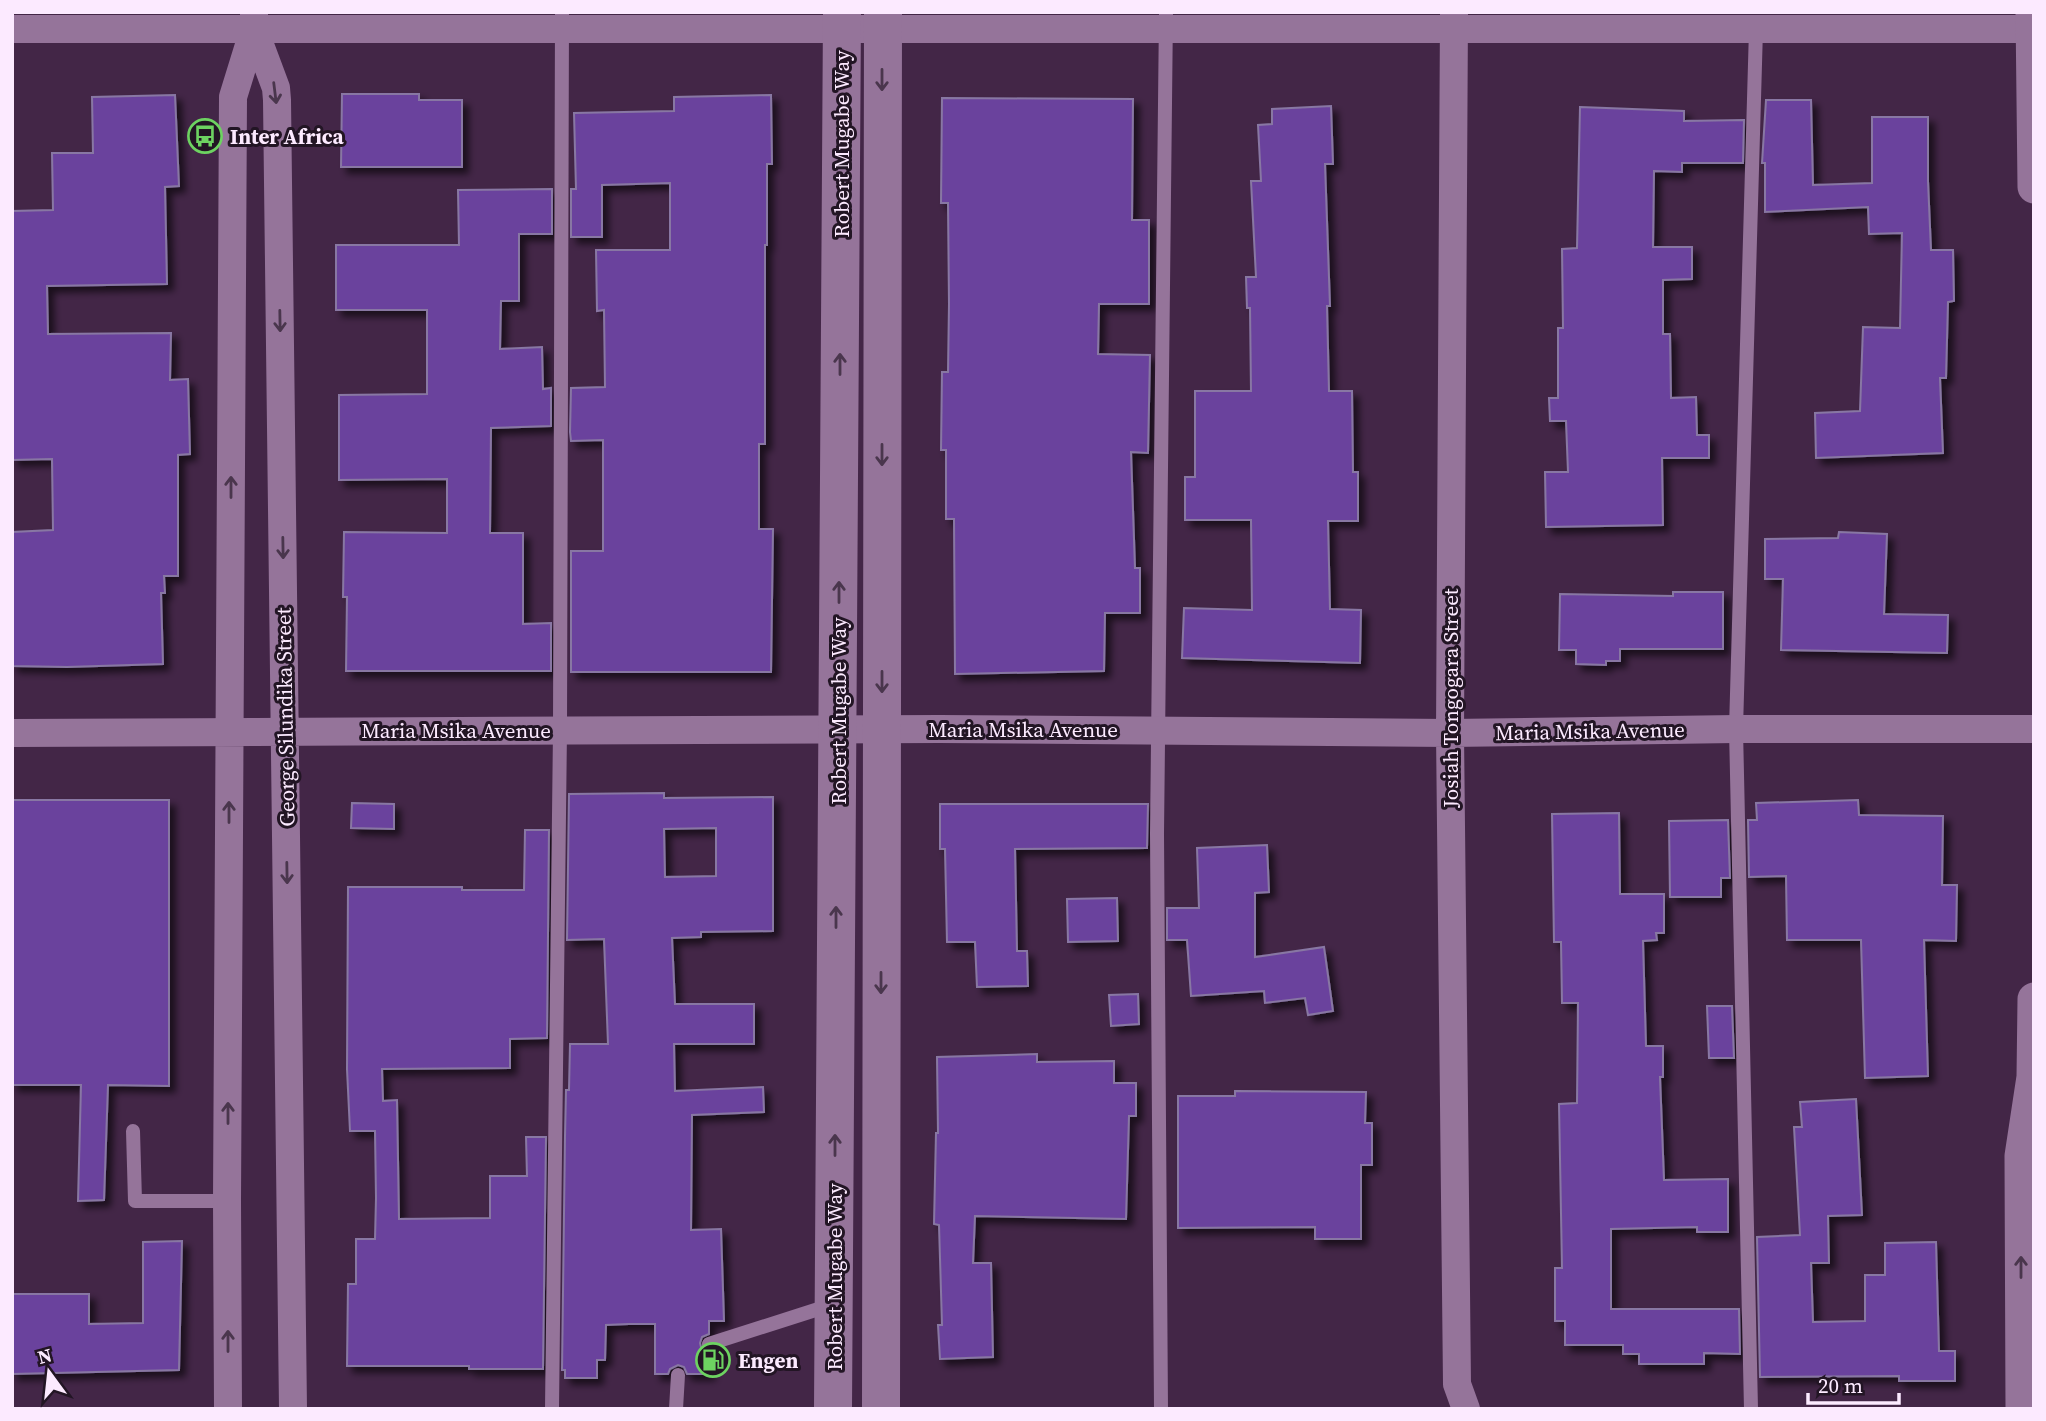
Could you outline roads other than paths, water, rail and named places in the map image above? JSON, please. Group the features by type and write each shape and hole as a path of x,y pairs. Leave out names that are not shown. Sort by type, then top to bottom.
{"main road":[{"name":"Robert Mugabe Way","path":"833,1409 842,21"},
{"name":"Robert Mugabe Way","path":"881,1409 883,21"}],"street":[{"path":"228,1409 233,97 254,21"},
{"path":"12,29 254,21 1454,21 1756,29 2032,24 2034,187"},
{"name":"George Silundika Street","path":"254,21 276,88 293,1409"},
{"name":"Josiah Tongogara Street","path":"1439,1409 1462,1396 1450,733 1454,21"},
{"name":"Maria Msika Avenue","path":"12,733 837,729 1450,733 2034,729"},
{"path":"2022,1409 2021,1156 2033,1079 2034,999"}],"lane":[{"path":"552,1409 560,730 562,21"},
{"path":"1161,1409 1158,730 1166,21"},
{"path":"1751,1409 1737,729 1756,29"},
{"path":"133,1131 135,1201 227,1201"},
{"path":"709,1344 834,1304"},
{"path":"676,1409 678,1374"}],"place":[{"name":"Inter Africa","path":"205,136"},
{"name":"Engen","path":"713,1360"}]}
